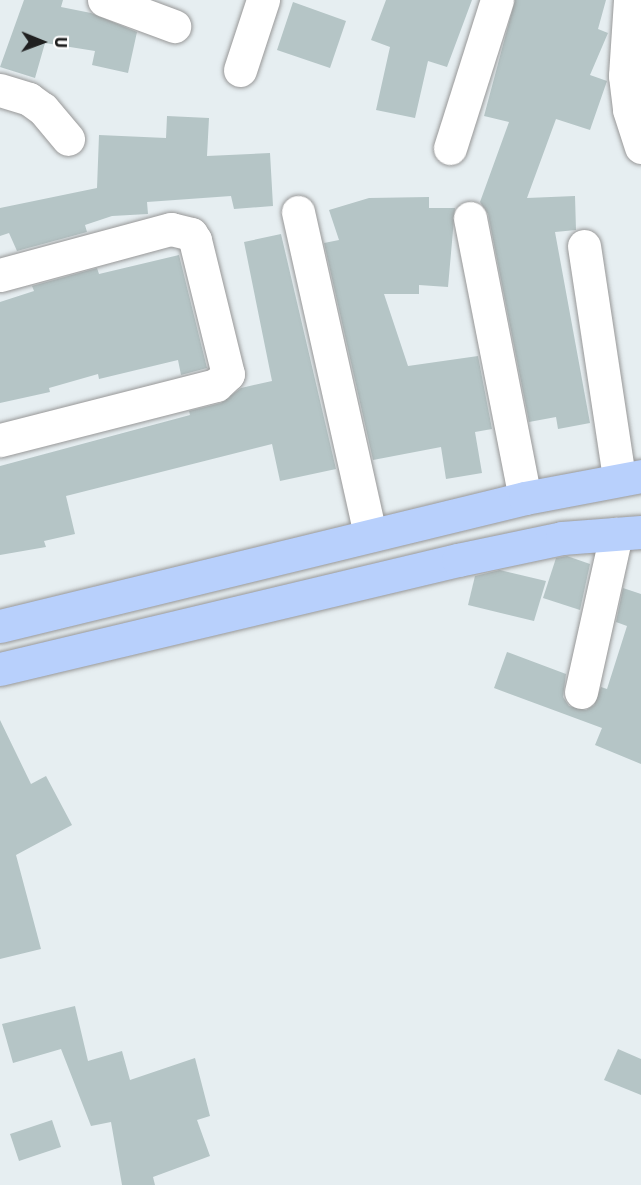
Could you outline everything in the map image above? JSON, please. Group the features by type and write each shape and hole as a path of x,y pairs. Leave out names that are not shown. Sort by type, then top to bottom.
{"main road":[{"path":"0,626 452,515 630,477"},
{"path":"452,515 458,560"},
{"path":"0,669 458,560 562,538 628,533"}],"street":[{"path":"104,0 174,26"},
{"path":"240,70 263,0"},
{"path":"450,148 497,0"},
{"path":"630,0 625,76 629,110 641,147"},
{"path":"0,90 36,104 68,139"},
{"path":"298,212 370,535"},
{"path":"470,218 525,498"},
{"path":"0,275 171,229 190,234 195,240 228,374 216,385 0,440"},
{"path":"584,246 630,477"},
{"path":"581,692 628,533"}],"building":[{"path":"24,0 63,0 61,7 91,13 137,32 128,73 92,65 95,51 45,43 35,78 0,67"},
{"path":"386,0 472,0 447,67 428,61 415,118 376,110 390,47 371,40"},
{"path":"515,0 606,0 598,29 608,33 590,75 607,81 590,130 556,119 527,198 575,196 576,230 555,232 590,423 558,429 556,417 529,422 488,214 480,202 509,122 484,116"},
{"path":"293,2 346,21 330,68 277,50"},
{"path":"167,116 209,118 207,156 270,153 273,206 234,209 231,196 147,202 148,214 112,216 85,225 87,232 17,251 9,233 0,236 0,208 97,188 99,135 166,138"},
{"path":"429,197 429,208 455,208 448,287 419,285 419,294 384,294 408,366 478,356 492,429 475,432 482,473 446,479 441,447 373,460 324,243 339,240 329,210 369,198"},
{"path":"281,234 336,469 280,481 272,444 66,496 75,534 44,541 46,547 0,555 0,466 190,415 189,411 221,403 241,388 272,381 244,242"},
{"path":"179,255 207,368 181,375 178,360 99,379 98,374 49,388 50,392 0,403 0,302 34,291 32,286 97,268 99,274"},
{"path":"567,556 590,564 580,610 543,598 556,558"},
{"path":"500,570 546,581 534,621 468,605 475,576"},
{"path":"623,588 641,594 641,764 595,745 602,728 494,688 507,652 566,674 563,697 569,706 586,710 594,705 601,687 607,689 627,626 616,622"},
{"path":"0,720 31,784 46,776 72,825 16,855 41,949 0,959"},
{"path":"75,1006 88,1061 122,1051 130,1080 195,1058 210,1116 197,1120 210,1156 153,1177 155,1185 122,1185 111,1122 91,1126 61,1049 13,1063 2,1024"},
{"path":"618,1049 641,1059 641,1095 604,1080"},
{"path":"52,1120 61,1147 19,1161 10,1134"}]}
